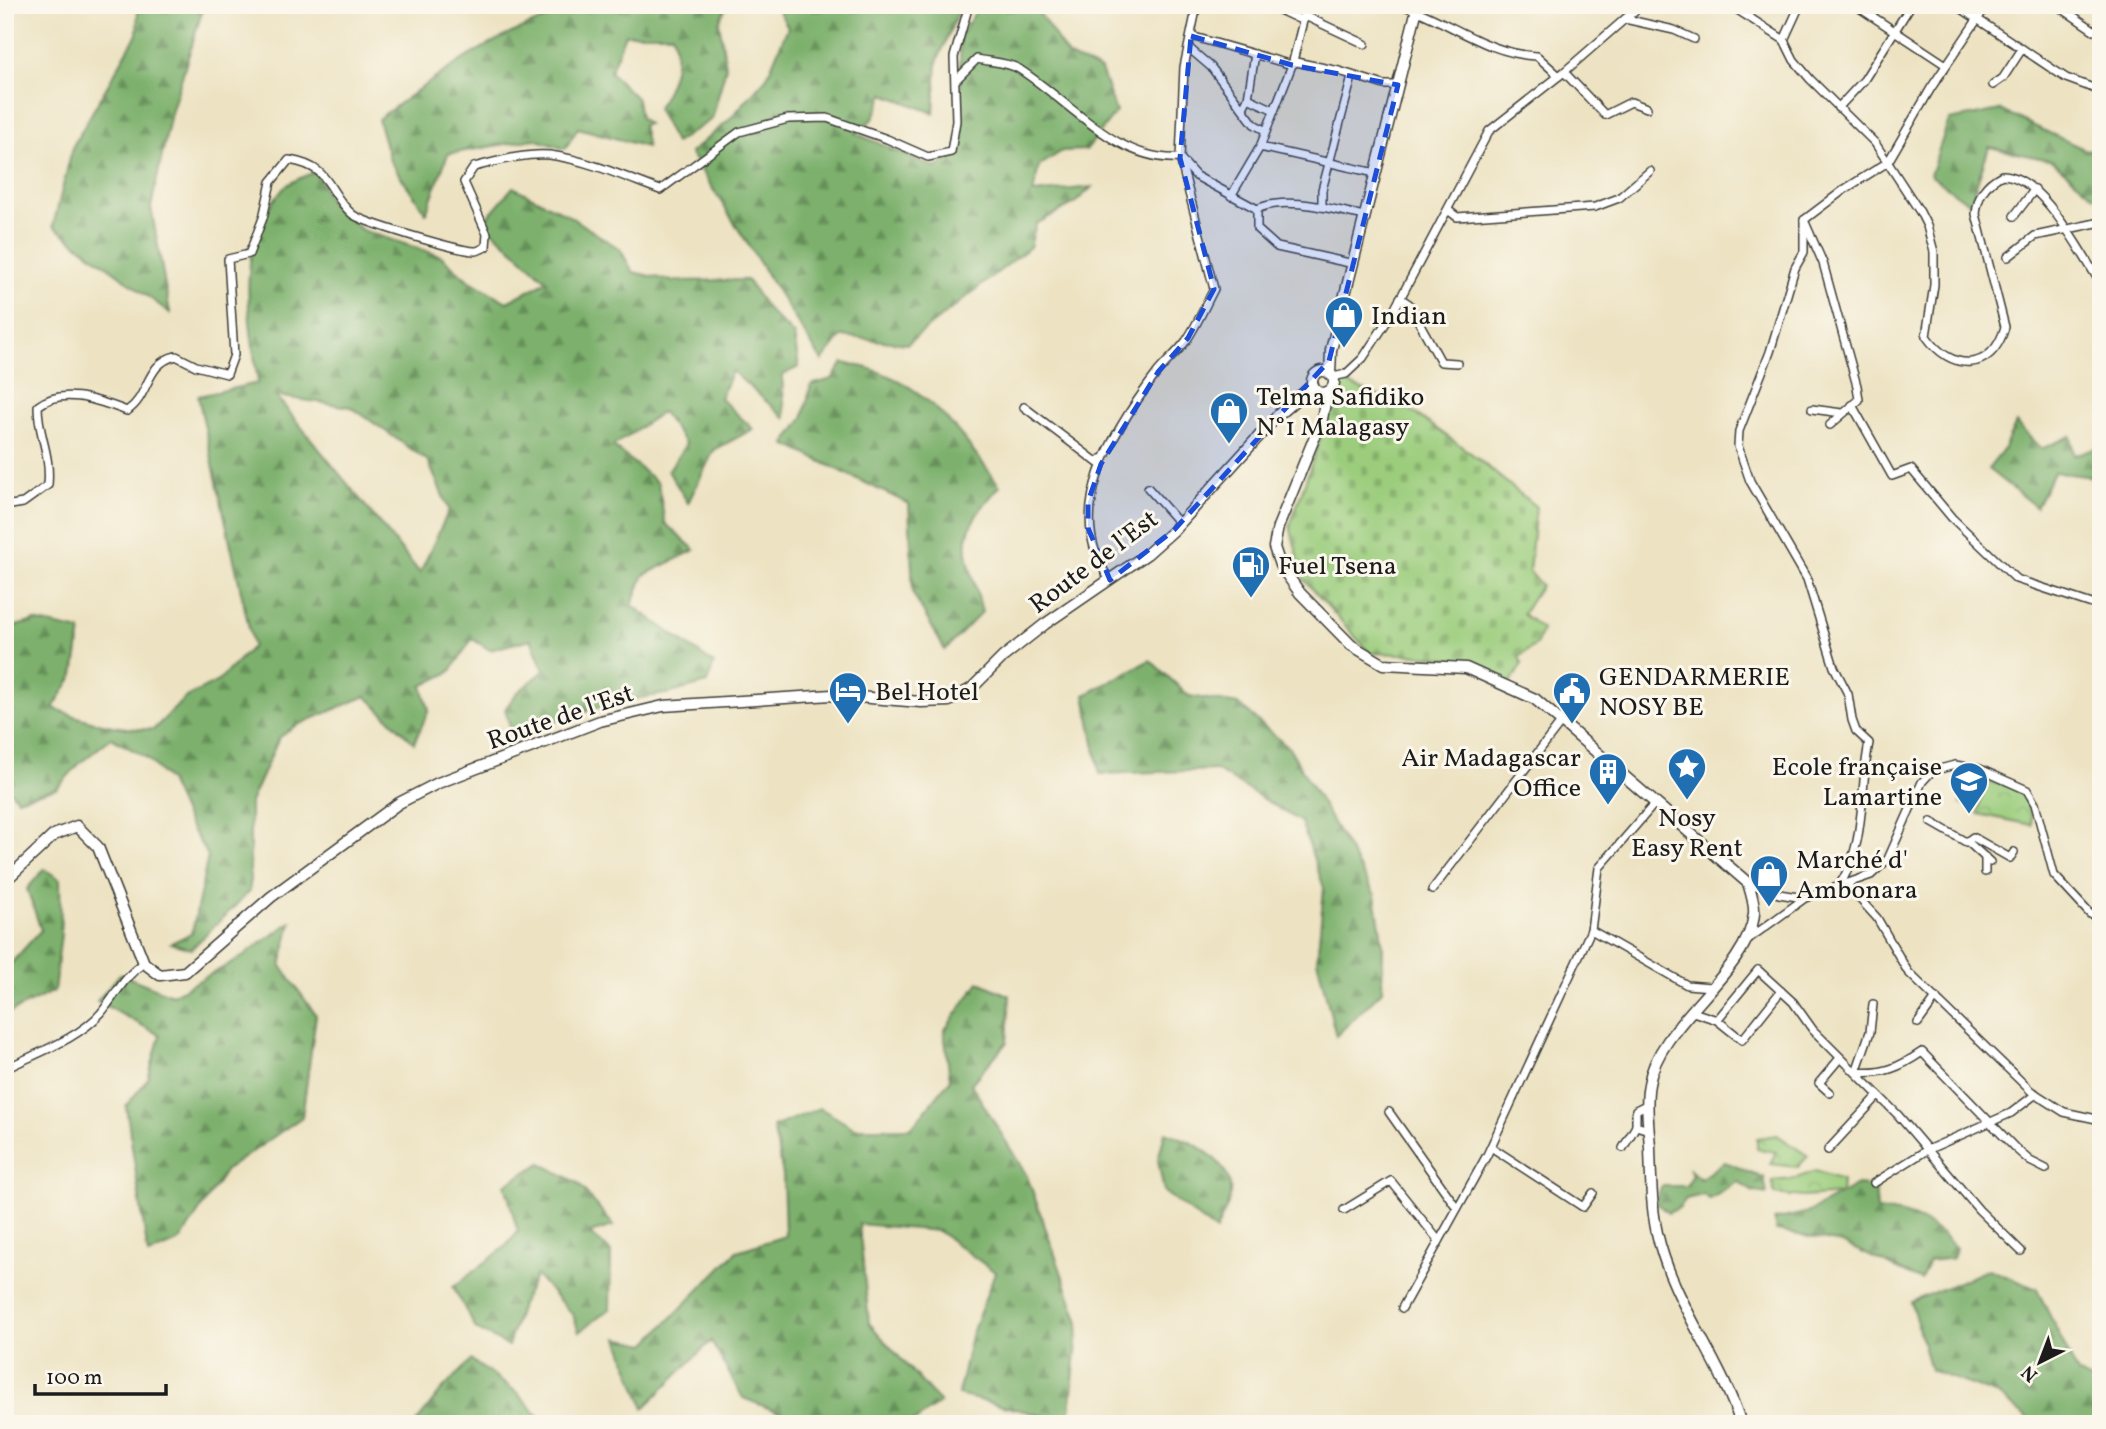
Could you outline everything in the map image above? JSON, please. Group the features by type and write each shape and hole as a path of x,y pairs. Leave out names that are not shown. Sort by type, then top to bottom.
{"main road":[{"path":"1319,389 1333,386 1329,361 1417,8"},
{"path":"1329,361 1313,377 1324,409 1278,527 1274,547 1288,577 1351,645 1383,664 1466,668 1535,699 1748,883 1754,911 1746,940 1657,1059 1649,1082 1651,1195 1661,1245 1675,1282 1725,1382 1741,1424"},
{"path":"1317,373 1332,376"},
{"name":"Route de l'Est","path":"144,963 160,975 185,972 271,897 399,803 438,783 600,721 663,706 832,695 921,702 949,701 971,689 1003,657 1037,630 1147,554 1180,524 1279,414 1319,389"},
{"path":"5,881 54,835 77,826 98,846 144,963"}],"street":[{"path":"5,506 23,503 48,485 50,463 38,425 38,406 48,398 92,398 127,411 138,403 152,371 164,359 176,356 197,366 227,374 234,355 228,260 249,254 263,218 271,182 289,160 303,162 327,177 353,215 443,245 477,251 486,247 487,234 464,182 474,167 517,157 550,155 660,190 739,132 788,119 827,118 928,157 951,152 956,121 957,79 954,57 969,5"},
{"path":"1024,407 1098,463 1158,372 1188,338 1214,289 1180,158 1183,77 1197,5"},
{"path":"1231,196 1260,147 1292,65 1307,5"},
{"path":"1401,5 1417,8 1472,40 1522,55 1537,56 1562,74 1605,115 1631,103 1647,108"},
{"path":"1332,376 1346,374 1363,358 1400,298 1489,131 1562,74 1641,5"},
{"path":"1730,5 1783,40 1794,60 1875,144 1927,226 1934,252 1934,285 1926,336 1943,357 1965,363 1983,360 2000,345 2006,327 1977,223 1977,200 1984,188 2002,175 2018,177 2035,189 2101,284"},
{"path":"1783,40 1800,5"},
{"path":"1855,5 1946,65"},
{"path":"1838,108 1864,80 1911,5"},
{"path":"1956,5 2066,78 2101,91"},
{"path":"1804,220 1845,189 1888,162 1946,65 1987,5"},
{"path":"2057,5 2101,35"},
{"path":"1273,7 1365,44"},
{"path":"1625,19 1694,39"},
{"path":"1191,36 1292,65 1296,62 1339,71 1352,77 1398,85"},
{"path":"1190,49 1211,67 1254,124 1266,131"},
{"path":"1993,85 2003,78 2022,49"},
{"path":"1243,108 1248,98 1255,54"},
{"path":"957,79 977,59 1017,67 1130,151 1158,160 1180,158"},
{"path":"1322,207 1322,190 1352,77"},
{"path":"1248,98 1274,110"},
{"path":"1260,147 1376,173"},
{"path":"1180,158 1196,176 1257,209"},
{"path":"1439,223 1448,210 1457,217 1595,207 1619,198 1650,171"},
{"path":"2014,216 2035,189"},
{"path":"1257,209 1266,205 1322,207 1365,216"},
{"path":"1257,209 1257,229 1277,247 1355,264"},
{"path":"1804,220 1823,263 1844,333 1859,400 1830,425"},
{"path":"1804,220 1804,253 1795,268 1770,352 1737,438 1741,460 1750,481 1807,579 1834,667 1848,694 1856,731 1869,743 1850,871 1838,887"},
{"path":"2008,257 2035,236 2101,222"},
{"path":"1400,298 1409,304 1441,362 1457,363"},
{"path":"1852,405 1892,476 1911,469 1952,519 2016,579 2101,607"},
{"path":"1812,409 1843,413"},
{"path":"1108,449 1088,502 1091,518 1088,527 1102,568 1110,579"},
{"path":"1147,488 1180,524"},
{"path":"1432,890 1562,720"},
{"path":"1746,940 1805,898 1871,875 1888,859 1922,782 1932,771 1955,765 1980,769 2027,790 2035,804 2054,875 2064,890 2090,914 2101,918"},
{"path":"1402,1308 1491,1147 1591,930 1599,868 1656,802"},
{"path":"1931,822 1967,841 1987,859 1985,872"},
{"path":"1967,841 1976,838 2010,858 2014,852"},
{"path":"1748,883 1779,894 1805,898"},
{"path":"1847,885 1877,918 1908,972 2036,1094 2064,1112 2101,1120"},
{"path":"1591,930 1686,985 1711,987"},
{"path":"5,1069 70,1037 100,1014 130,972 144,963"},
{"path":"1717,1020 1758,970 1781,991 2021,1251"},
{"path":"1693,1012 1717,1020 1742,1040 1781,991"},
{"path":"1918,1023 1936,998"},
{"path":"1856,1072 1870,1032 1873,1004"},
{"path":"1856,1072 1878,1075 1906,1064 1922,1052 2030,1161 2046,1168"},
{"path":"1830,1093 1819,1083 1840,1058"},
{"path":"1874,1183 1927,1150 1993,1122 2036,1094"},
{"path":"1828,1150 1878,1096"},
{"path":"1623,1149 1636,1126 1636,1110 1649,1103"},
{"path":"1389,1112 1457,1209"},
{"path":"1636,1126 1649,1130"},
{"path":"1491,1147 1583,1207 1594,1193"},
{"path":"1344,1210 1391,1181 1439,1241"}],"highlighted area":[{"path":"1191,36 1292,65 1398,85 1329,361 1174,530 1110,580 1088,528 1088,502 1101,464 1158,372 1188,338 1214,289 1180,158"}],"green space":[{"path":"138,5 204,5 171,113 151,207 170,313 53,226 73,146 137,34"},
{"path":"571,5 727,5 719,22 726,67 712,119 675,143 657,108 674,72 676,53 672,34 625,34 610,72 637,99 640,118 648,124 642,125 647,147 578,128 565,149 534,139 448,154 426,213 390,161 378,119 470,55 517,30 572,10"},
{"path":"775,5 961,5 937,62 934,113 884,94 873,119 855,133 936,168 957,153 961,124 960,36 980,5 1034,5 1068,56 1101,70 1116,112 1086,150 1062,151 1039,166 1033,193 1092,187 1075,203 1036,224 1030,247 907,344 842,336 822,361 690,153 729,120 767,77 788,27"},
{"path":"2000,110 2086,150 2101,147 2101,194 2094,196 2053,161 1989,147 1970,204 1930,175 1949,120"},
{"path":"317,171 329,201 362,230 441,256 467,279 507,302 547,281 483,222 513,187 566,214 620,249 633,272 672,281 747,280 768,310 794,335 799,367 782,375 785,418 732,371 720,398 753,429 714,450 688,503 668,471 686,444 662,412 613,446 658,483 665,523 695,550 644,575 632,605 714,664 707,683 671,693 616,702 512,735 505,709 517,693 544,671 531,639 490,650 472,639 450,672 422,686 429,710 414,743 366,696 295,726 279,738 250,802 250,891 191,949 171,943 192,933 208,856 189,825 169,781 147,758 111,738 79,764 57,788 17,799 5,784 5,629 34,621 81,631 74,675 53,708 90,721 128,728 154,729 185,698 218,681 253,646 198,396 258,383 248,281 257,232 268,209 284,188","holes":["276,396 351,407 428,461 449,510 420,573"]},
{"path":"843,363 894,378 915,391 952,424 1000,486 974,519 967,544 982,612 945,650 913,594 909,504 785,444 803,418 811,385 832,379"},
{"path":"1340,381 1406,407 1472,454 1536,507 1529,571 1541,585 1523,614 1542,629 1537,644 1519,657 1522,664 1510,684 1475,666 1458,661 1370,653 1304,580 1290,526"},
{"path":"2016,423 2041,449 2071,436 2074,455 2101,447 2101,478 2054,472 2036,507 1988,469 2002,452"},
{"path":"1150,660 1189,696 1238,704 1290,749 1375,895 1383,946 1382,991 1336,1036 1317,960 1324,888 1301,822 1216,770 1100,774 1085,695"},
{"path":"1966,778 1981,781 1975,807 1960,804"},
{"path":"1985,781 2014,788 2025,796 2032,825 1978,814"},
{"path":"44,869 60,879 61,934 54,991 5,1015 5,970 41,930 27,889"},
{"path":"291,922 281,966 316,1015 302,1117 226,1170 180,1241 148,1255 126,1106 148,1079 160,1035 97,1001 120,974 172,995 234,962"},
{"path":"979,982 1010,996 1007,1042 971,1084 1027,1176 1079,1322 1069,1422 958,1395 971,1336 995,1272 938,1231 859,1224 869,1323 940,1403 911,1424 808,1424 743,1398 711,1341 644,1408 618,1338 646,1344 737,1251 785,1236 783,1175 773,1127 820,1108 854,1128 911,1128 950,1080 944,1031"},
{"path":"1165,1132 1198,1146 1218,1162 1225,1172 1230,1195 1216,1231 1164,1192 1158,1160"},
{"path":"1777,1135 1808,1156 1798,1167 1770,1164 1776,1152 1757,1149 1757,1138"},
{"path":"1724,1162 1764,1177 1767,1194 1752,1191 1738,1182 1710,1199 1703,1195 1686,1199 1679,1208 1668,1213 1655,1202 1662,1186 1687,1186 1692,1176 1690,1170 1700,1179"},
{"path":"541,1163 578,1183 614,1226 590,1233 611,1252 610,1309 579,1332 573,1315 536,1275 521,1305 508,1346 476,1329 453,1287 504,1248 518,1232 505,1185"},
{"path":"1815,1171 1842,1180 1841,1194 1803,1197 1774,1194 1772,1181 1794,1179"},
{"path":"1857,1185 1875,1187 1877,1210 1911,1216 1930,1225 1956,1248 1953,1258 1929,1261 1921,1280 1842,1243 1776,1231 1774,1220 1809,1212"},
{"path":"1989,1269 2037,1289 2078,1374 2101,1386 2101,1424 2035,1424 1998,1395 1930,1370 1911,1302"},
{"path":"471,1360 518,1393 545,1424 415,1424 441,1391"}],"place":[{"name":"Indian","path":"1344,349"},
{"name":"Telma Safidiko N°1 Malagasy","path":"1229,445"},
{"name":"Fuel Tsena","path":"1251,599"},
{"name":"Bel Hotel","path":"848,725"},
{"name":"GENDARMERIE NOSY BE","path":"1572,725"},
{"name":"Nosy Easy Rent","path":"1687,801"},
{"name":"Air Madagascar Office","path":"1608,806"},
{"name":"Ecole française Lamartine","path":"1969,815"},
{"name":"Marché d' Ambonara","path":"1769,908"}]}
